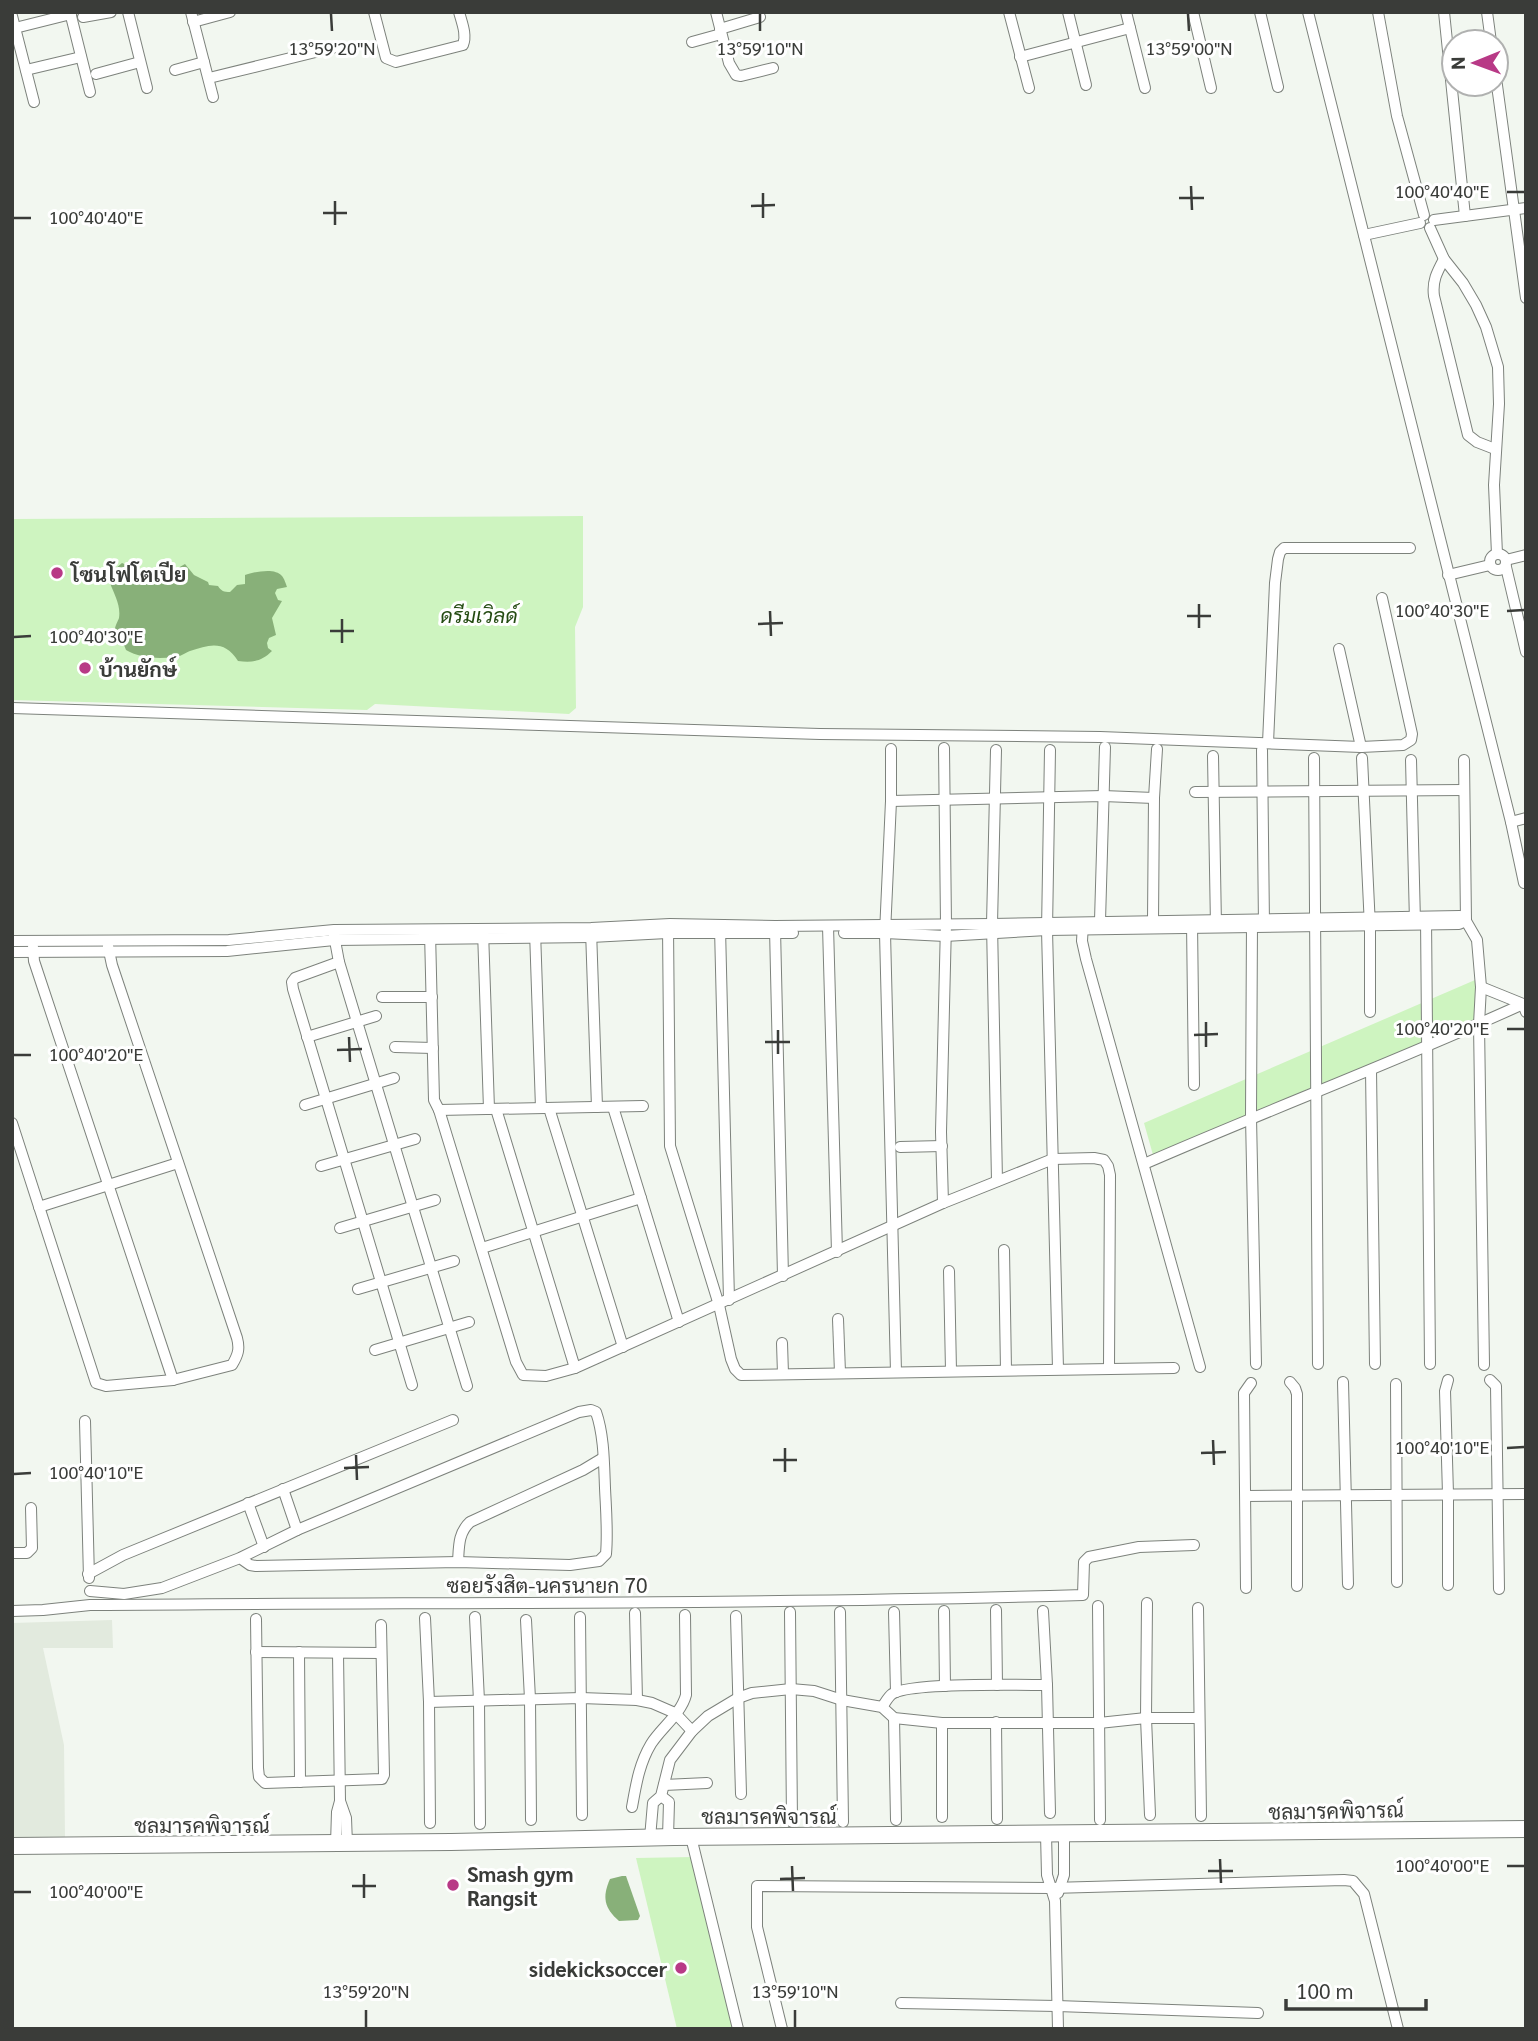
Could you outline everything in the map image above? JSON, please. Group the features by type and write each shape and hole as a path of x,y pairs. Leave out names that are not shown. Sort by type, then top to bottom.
{"street":[{"path":"83,17 111,12"},
{"path":"128,12 147,88"},
{"path":"213,97 192,17 230,12"},
{"path":"374,12 386,58 396,62 463,45 465,40 459,12"},
{"path":"716,12 729,63 736,75 773,68"},
{"path":"1009,12 1028,88"},
{"path":"1068,12 1086,85"},
{"path":"1126,12 1146,88"},
{"path":"1193,12 1212,88"},
{"path":"1260,12 1278,87"},
{"path":"1308,12 1524,883"},
{"path":"1378,12 1397,116 1427,221 1444,259 1476,305 1494,351 1499,387 1494,485 1503,560 1526,652"},
{"path":"1444,12 1465,216"},
{"path":"34,102 14,22 70,13 90,92"},
{"path":"692,42 760,18"},
{"path":"1020,57 1130,29"},
{"path":"209,78 336,47"},
{"path":"26,70 81,57"},
{"path":"96,74 140,62"},
{"path":"175,70 204,62"},
{"path":"1500,98 1520,209 1526,298"},
{"path":"1364,235 1427,221 1520,209"},
{"path":"1444,259 1432,285 1468,435 1495,449"},
{"path":"1264,923 1262,792 1275,583 1280,552 1284,548 1410,548"},
{"path":"1448,575 1490,565 1493,556 1503,560 1526,555"},
{"path":"12,708 820,734 1101,737 1361,753 1403,745 1411,740 1412,734 1382,597"},
{"path":"1339,649 1361,753 1370,922 1370,1012"},
{"path":"1100,921 1105,747"},
{"path":"943,1203 944,748"},
{"path":"891,749 886,929 896,1372"},
{"path":"1153,920 1157,749"},
{"path":"996,750 992,928 997,1181"},
{"path":"1051,750 1047,926 1058,1369"},
{"path":"1213,756 1216,924"},
{"path":"1314,758 1312,792 1318,1364"},
{"path":"1411,760 1426,1046 1430,1364"},
{"path":"1464,760 1466,921 1477,940 1481,986 1479,1024 1484,1365"},
{"path":"1195,792 1464,790"},
{"path":"891,801 1103,796 1154,798"},
{"path":"1511,822 1526,818"},
{"path":"1083,926 1100,921 1153,920 1192,924"},
{"path":"12,951 33,946 108,945 227,951 334,935 591,933 669,924 720,929 945,930 1420,920 1460,924 1466,921"},
{"path":"669,924 670,1146 724,1302"},
{"path":"1192,924 1194,1085"},
{"path":"1252,924 1251,1117 1256,1364"},
{"path":"1083,926 1082,941 1086,959 1200,1367"},
{"path":"720,929 724,1302 731,1359 740,1375 1174,1368"},
{"path":"775,930 783,1276"},
{"path":"828,930 837,1252"},
{"path":"535,933 545,1108 623,1347"},
{"path":"591,933 597,1107"},
{"path":"430,934 434,1100 523,1375 546,1376 575,1368 943,1203 1053,1159 1094,1158 1104,1160 1110,1175 1110,1368"},
{"path":"483,934 493,1109 575,1368"},
{"path":"334,935 339,962 467,1386"},
{"path":"12,941 33,946"},
{"path":"12,1124 96,1383 106,1386 173,1380 232,1365 238,1355 239,1346 108,945"},
{"path":"33,946 34,961 173,1380"},
{"path":"339,962 295,978 292,982 293,989 412,1385"},
{"path":"1481,986 1525,1008"},
{"path":"382,997 432,997"},
{"path":"1144,1164 1251,1117 1315,1094 1479,1024 1525,1008"},
{"path":"307,1037 376,1016"},
{"path":"395,1047 433,1048"},
{"path":"1371,1070 1375,1364"},
{"path":"305,1105 394,1078"},
{"path":"439,1110 643,1105"},
{"path":"612,1107 679,1322"},
{"path":"321,1166 415,1139"},
{"path":"900,1147 942,1146"},
{"path":"38,1207 178,1163"},
{"path":"482,1248 641,1198"},
{"path":"340,1228 435,1200"},
{"path":"1004,1250 1006,1370"},
{"path":"358,1289 454,1261"},
{"path":"949,1271 951,1371"},
{"path":"838,1320 840,1373"},
{"path":"375,1350 469,1322"},
{"path":"782,1343 783,1374"},
{"path":"1448,1380 1445,1391 1448,1585"},
{"path":"1490,1380 1496,1385 1499,1589"},
{"path":"1290,1382 1297,1394 1297,1586"},
{"path":"1343,1382 1348,1584"},
{"path":"1247,1588 1244,1392 1251,1383"},
{"path":"1396,1384 1397,1582"},
{"path":"90,1591 124,1594 162,1588 240,1558 296,1530 584,1410 596,1412 603,1458 607,1539 606,1554 599,1561 570,1564 458,1562 256,1566 240,1558"},
{"path":"88,1574 123,1555 453,1420"},
{"path":"85,1421 90,1605"},
{"path":"458,1562 460,1537 470,1522 583,1470 603,1458"},
{"path":"283,1489 296,1530"},
{"path":"1246,1496 1526,1494"},
{"path":"248,1503 264,1546"},
{"path":"12,1553 27,1553 32,1548 31,1508"},
{"name":"ซอยรังสิต-นครนายก 70","path":"12,1611 90,1605 934,1600 1083,1595 1084,1562 1089,1557 1139,1547 1194,1545"},
{"path":"1147,1603 1146,1718 1150,1815"},
{"path":"1098,1606 1100,1819"},
{"path":"1198,1608 1201,1816"},
{"path":"996,1610 997,1685"},
{"path":"944,1611 945,1686"},
{"path":"1043,1611 1049,1812"},
{"path":"790,1612 792,1822"},
{"path":"840,1612 843,1822"},
{"path":"894,1612 896,1692"},
{"path":"635,1613 637,1700"},
{"path":"632,1807 638,1772 650,1745 682,1706 686,1695 685,1615"},
{"path":"580,1616 582,1815"},
{"path":"736,1616 741,1794"},
{"path":"475,1617 480,1824"},
{"path":"425,1618 430,1823"},
{"path":"256,1619 259,1777 265,1783 382,1779 381,1625"},
{"path":"526,1620 531,1820"},
{"path":"256,1652 381,1653"},
{"path":"299,1652 300,1782"},
{"path":"338,1653 340,1801 337,1812 342,1844"},
{"path":"882,1707 890,1695 896,1692 921,1688 1047,1685"},
{"path":"650,1838 653,1803 663,1791 670,1760 692,1731 708,1716 752,1693 791,1689 814,1691 842,1700 882,1707 894,1718 942,1723 1099,1723 1146,1718 1199,1718"},
{"path":"429,1702 581,1698 637,1700 675,1713 692,1731"},
{"path":"894,1718 896,1820"},
{"path":"996,1722 997,1819"},
{"path":"942,1723 942,1817"},
{"path":"663,1791 707,1783"},
{"path":"663,1791 668,1802 668,1837"},
{"name":"ชลมารคพิจารณ์","path":"12,1846 1526,1829"},
{"path":"1046,1834 1047,1875 1056,1888"},
{"path":"1058,2029 1055,1901 1056,1888 1064,1875 1064,1834"},
{"path":"691,1837 738,2029"},
{"path":"782,2029 757,1927 757,1886 1056,1888 1335,1880 1353,1881 1364,1894 1398,2029"},
{"path":"901,2003 1258,2013"}],"shaded area":[{"path":"122,563 158,577 165,576 185,564 194,575 209,585 218,586 228,592 237,585 245,584 245,575 264,571 279,573 287,587 277,589 275,593 278,600 282,601 272,618 276,635 269,638 267,643 272,651 261,659 248,662 238,661 228,650 217,646 204,647 168,658 131,653 126,650 115,631 119,609 110,583 115,569"},
{"path":"112,1620 113,1648 43,1648 64,1745 65,1837 12,1837 12,1623"},
{"path":"626,1876 640,1916 638,1920 619,1921 607,1907 605,1897 610,1879"}],"green space":[{"name":"ดรีมเวิลด์","path":"583,516 583,607 575,627 576,708 569,714 375,704 367,710 12,700 12,519"},
{"path":"1475,980 1478,1027 1155,1162 1144,1123"},
{"path":"693,1857 735,2029 677,2029 636,1858"}],"place":[{"name":"โซนโฟโตเปีย","path":"57,573"},
{"name":"บ้านยักษ์","path":"85,668"},
{"name":"Smash gym Rangsit","path":"453,1885"},
{"name":"sidekicksoccer","path":"681,1968"}]}
